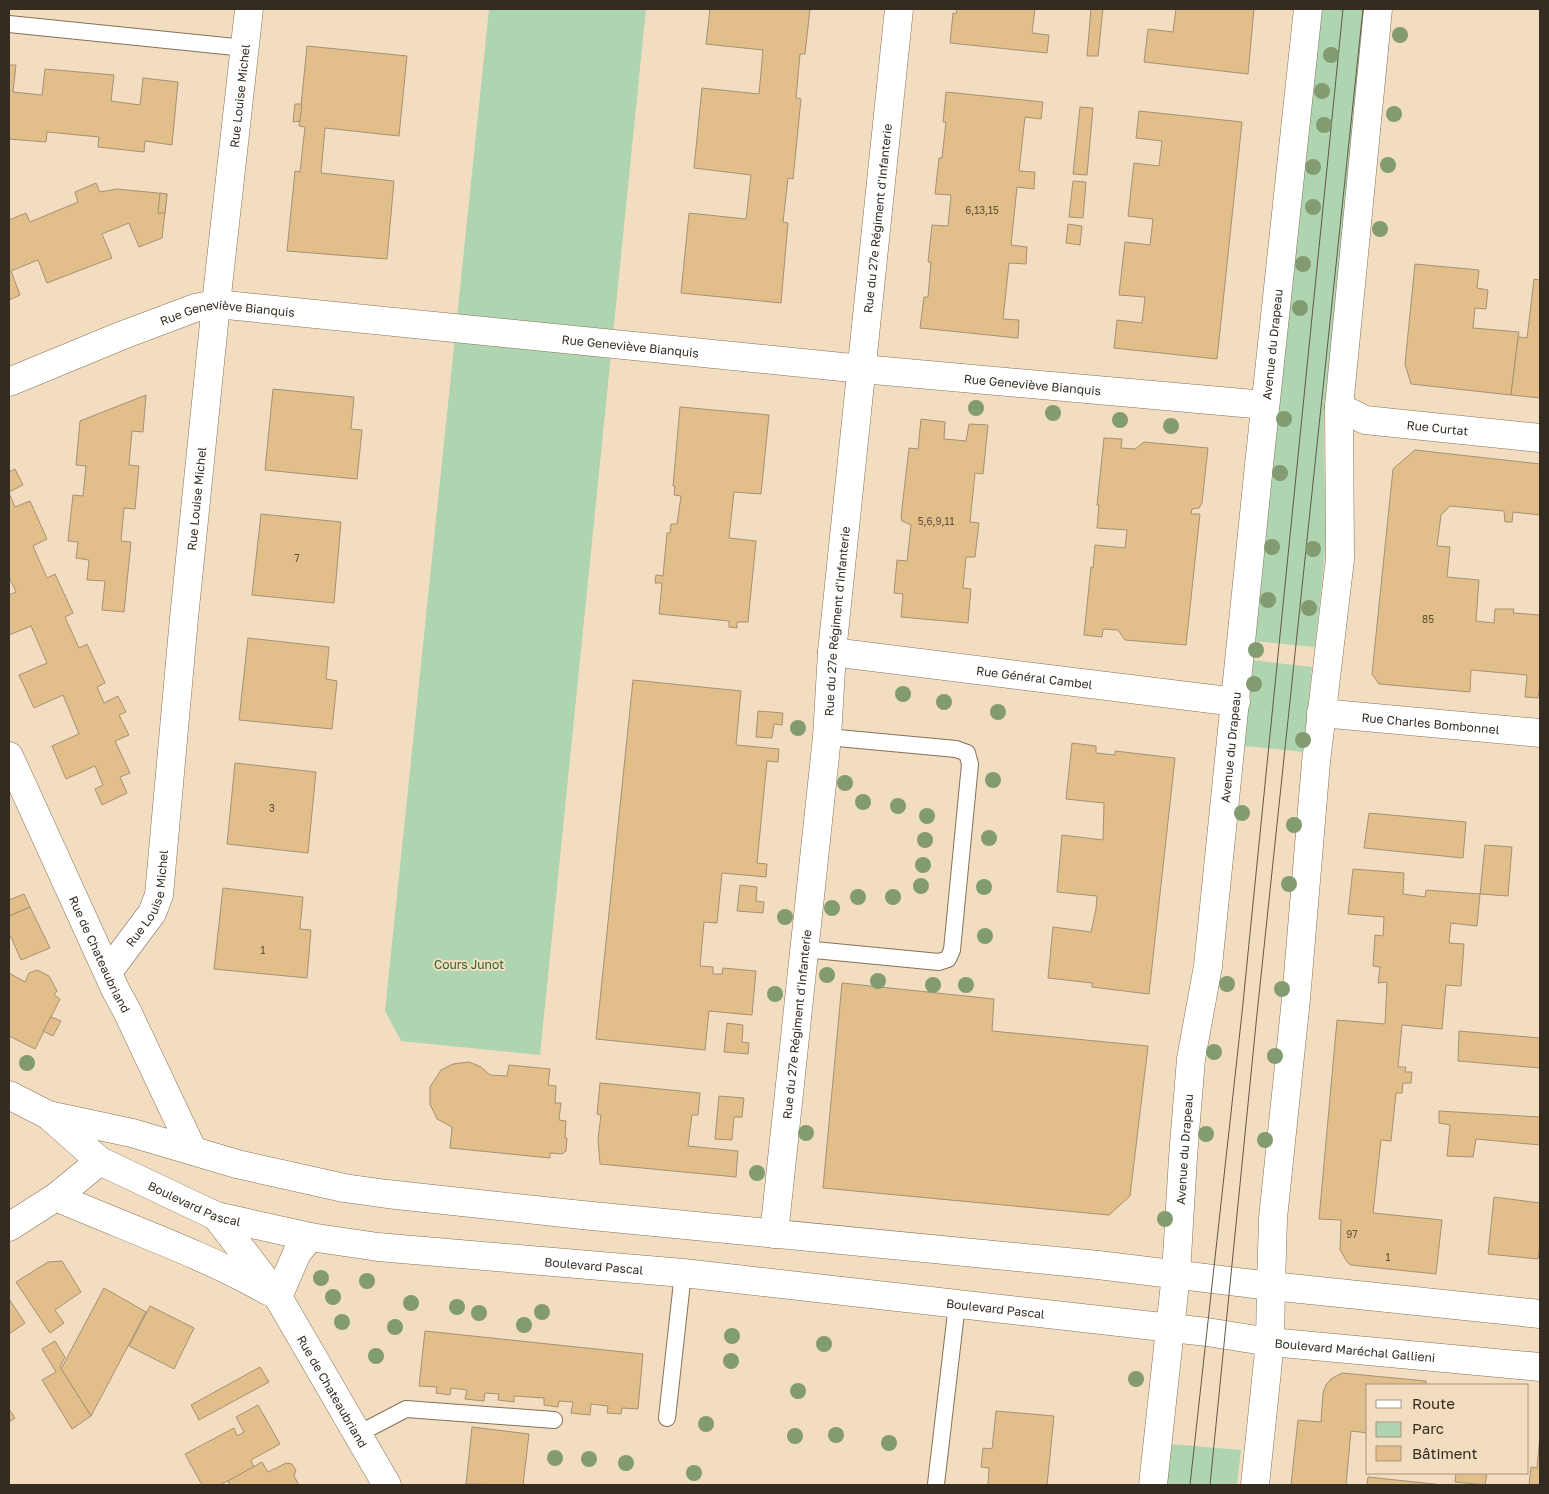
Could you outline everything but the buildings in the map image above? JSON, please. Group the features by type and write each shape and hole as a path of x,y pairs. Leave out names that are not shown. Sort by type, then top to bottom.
{"main road":[{"name":"Rue Louise Michel","path":"108,972 152,913 159,895 184,618 216,304 249,9"},
{"name":"Rue du 27e Régiment d'Infanterie","path":"774,1234 827,737 832,652 898,9"},
{"name":"Avenue du Drapeau","path":"1153,1485 1176,1274 1182,1157 1191,1059 1208,966 1265,406 1308,9"},
{"path":"1255,1485 1270,1342 1273,1218 1296,999 1321,713 1340,559 1340,407 1378,9"},
{"name":"Rue Geneviève Bianquis","path":"9,382 123,335 195,308 216,304 862,370 1254,403 1265,406"},
{"name":"Rue Curtat","path":"1340,407 1365,420 1540,438"},
{"name":"Rue Général Cambel","path":"832,652 1236,702"},
{"name":"Rue Charles Bombonnel","path":"1321,713 1540,733"},
{"name":"Rue de Chateaubriand","path":"9,756 193,1151"},
{"name":"Boulevard Pascal","path":"9,1095 48,1115 100,1161 216,1216 310,1237 378,1247 683,1273 1170,1327"},
{"name":"Boulevard Pascal","path":"48,1115 132,1133 237,1164 344,1188 387,1194 1176,1274"},
{"path":"9,1227 56,1198 132,1133"},
{"path":"56,1198 159,1239 234,1272 278,1297 297,1253 310,1237"},
{"name":"Rue de Chateaubriand","path":"216,1216 278,1297 387,1485"},
{"path":"1176,1274 1271,1286 1540,1314"},
{"name":"Boulevard Maréchal Gallieni","path":"1170,1327 1270,1342 1540,1367"}],"lane":[{"path":"9,24 245,48"},
{"path":"804,949 939,962 948,959 952,950 970,764 966,753 956,749 827,737"},
{"path":"666,1418 683,1273"},
{"path":"936,1484 957,1304"},
{"path":"358,1434 406,1409 554,1420"}],"green space":[{"name":"Cours Junot","path":"489,9 646,9 540,1055 401,1041 385,1011"},
{"path":"1317,9 1368,9 1345,204 1324,415 1326,534 1315,647 1253,641"},
{"path":"1251,660 1312,667 1304,752 1244,746"},
{"path":"1170,1444 1241,1450 1237,1485 1166,1485"}],"tram line":[{"path":"1190,1485 1242,1013 1343,9"},
{"path":"1210,1485 1257,1014 1363,9"}]}
